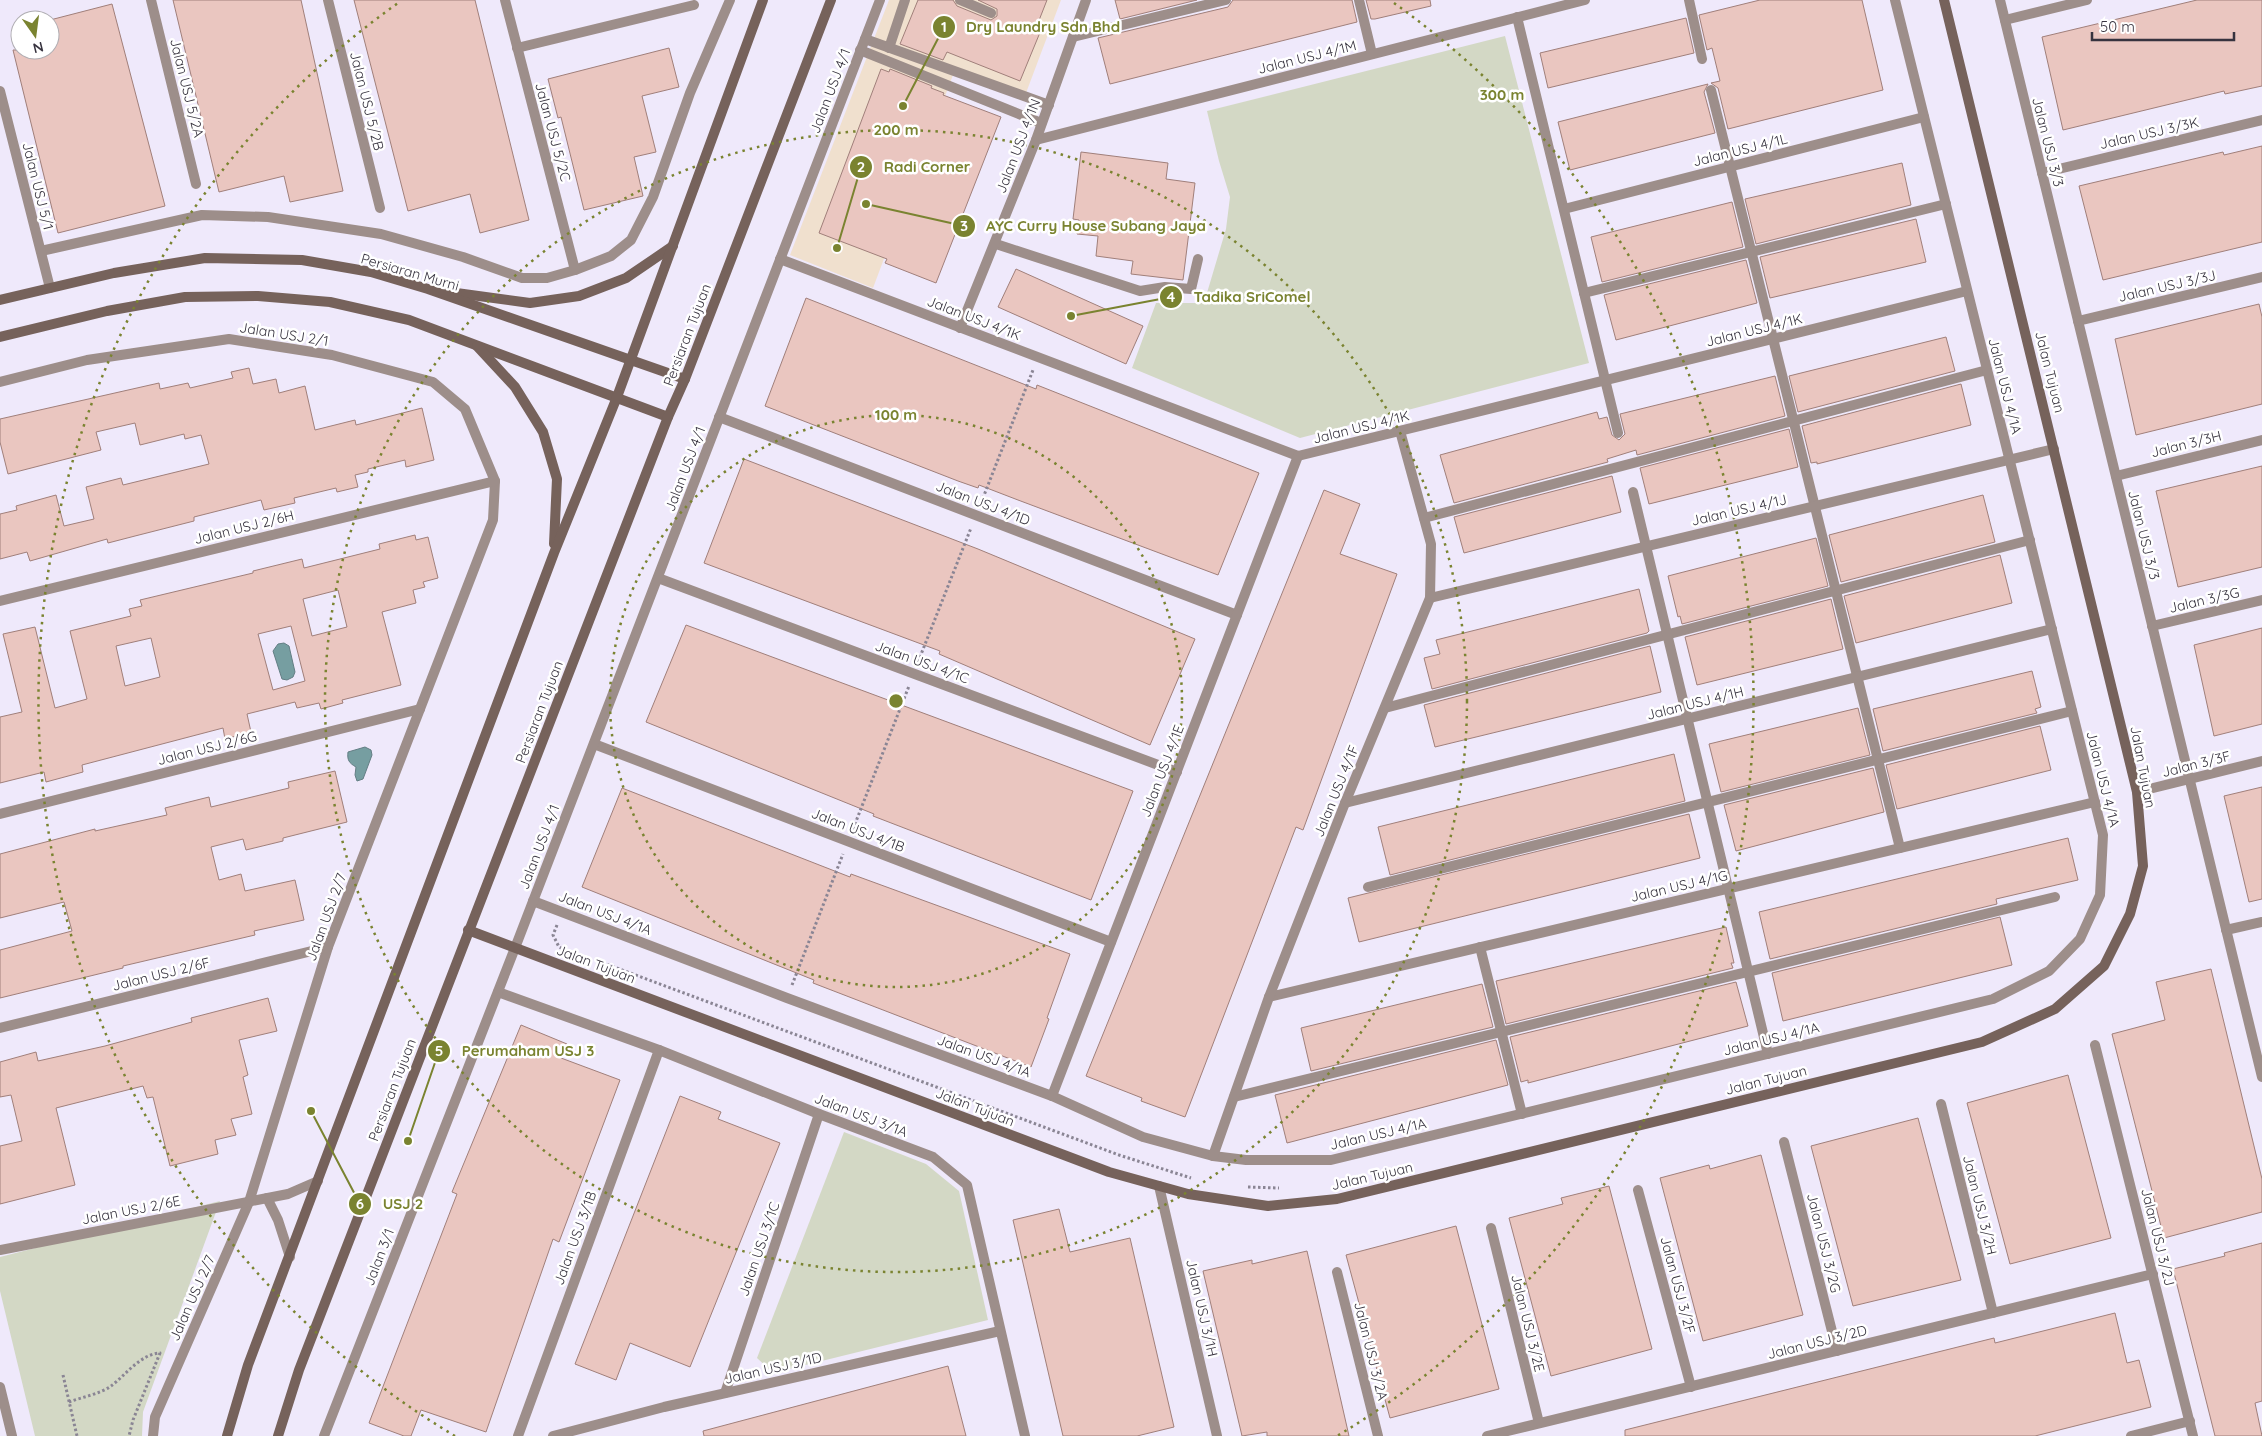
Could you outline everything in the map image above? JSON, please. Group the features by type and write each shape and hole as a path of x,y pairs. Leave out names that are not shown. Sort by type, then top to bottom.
{"main road":[{"path":"227,1436 248,1365 554,553 617,397 763,0"},
{"name":"Persiaran Tujuan","path":"278,1436 299,1370 468,930 668,417 685,379 831,0"},
{"name":"Jalan Tujuan","path":"468,930 1109,1172 1188,1194 1268,1206 1337,1199 1982,1042 2055,1010 2104,966 2130,914 2142,866 2137,792 1944,0"},
{"path":"428,289 530,304 579,296 626,278 673,246"},
{"name":"Persiaran Murni","path":"0,300 114,273 205,258 302,260 371,272 428,289 629,361 685,379"},
{"path":"0,337 108,311 185,297 258,296 330,302 409,320 668,417"},
{"path":"475,344 515,387 543,432 557,479 554,553"}],"street":[{"name":"Jalan USJ 5/2A","path":"151,0 196,184"},
{"name":"Jalan USJ 5/2B","path":"328,0 380,208"},
{"name":"Jalan USJ 5/2C","path":"504,0 575,270"},
{"path":"41,251 202,215 268,217 380,234 463,257 522,278 547,278 575,270 611,256 630,240 653,196 690,93 730,0"},
{"name":"Jalan USJ 4/1","path":"515,948 880,0"},
{"path":"889,48 906,0"},
{"path":"960,0 991,13"},
{"name":"Jalan USJ 4/1N","path":"960,328 996,244 1036,140 1086,0"},
{"path":"1073,37 1226,0"},
{"path":"1359,0 1372,54"},
{"name":"Jalan USJ 4/1M","path":"1036,140 1585,0"},
{"path":"1689,0 1702,59"},
{"name":"Jalan USJ 4/1A","path":"534,901 787,998 1052,1096 1143,1137 1213,1156 1246,1160 1331,1160 1993,999 2049,971 2080,939 2100,895 2103,835 1895,0"},
{"name":"Jalan USJ 3/3","path":"2000,0 2262,1077"},
{"path":"2005,20 2087,0"},
{"path":"517,48 694,5"},
{"path":"1517,17 1618,434"},
{"path":"865,39 1049,105"},
{"path":"860,50 1042,123"},
{"path":"1711,90 1900,848"},
{"name":"Jalan USJ 5/1","path":"0,91 50,288"},
{"name":"Jalan USJ 4/1L","path":"1564,209 1924,117"},
{"name":"Jalan USJ 3/3K","path":"2042,173 2262,120"},
{"path":"1584,293 1946,204"},
{"path":"996,244 1140,291 1164,287 1191,289 1198,259"},
{"name":"Jalan USJ 4/1K","path":"780,259 1298,456 1968,291"},
{"name":"Jalan USJ 3/3J","path":"2078,321 2262,277"},
{"name":"Jalan USJ 2/1","path":"0,382 87,360 229,339 332,355 433,382 464,409"},
{"path":"1424,518 1987,370"},
{"name":"Jalan USJ 2/7","path":"153,1436 155,1417 249,1202 328,947 493,520 495,481 464,409"},
{"name":"Jalan USJ 4/1D","path":"719,417 1237,615"},
{"name":"Jalan USJ 4/1F","path":"1213,1156 1268,997 1345,803 1430,598 1431,544 1400,431"},
{"name":"Jalan 3/3H","path":"2116,476 2262,440"},
{"name":"Jalan USJ 4/1J","path":"1430,598 2054,449"},
{"name":"Jalan USJ 4/1E","path":"1052,1096 1298,456"},
{"name":"Jalan USJ 2/6H","path":"0,601 495,481"},
{"path":"1633,492 1768,1054"},
{"path":"1385,708 2030,540"},
{"name":"Jalan USJ 4/1C","path":"658,578 1177,772"},
{"name":"Jalan 3/3G","path":"2152,626 2262,600"},
{"name":"Jalan USJ 4/1H","path":"1345,803 2052,629"},
{"name":"Jalan USJ 2/6G","path":"0,814 420,709"},
{"path":"1368,887 2072,711"},
{"name":"Jalan USJ 4/1B","path":"594,744 1111,942"},
{"name":"Jalan 3/3F","path":"2137,792 2262,761"},
{"name":"Jalan USJ 4/1G","path":"1268,997 2095,802"},
{"path":"1234,1098 2055,897"},
{"path":"2226,930 2262,922"},
{"name":"Jalan USJ 2/6F","path":"0,1028 328,947"},
{"path":"1480,947 1522,1114"},
{"name":"Jalan 3/1","path":"324,1436 515,948"},
{"name":"Jalan USJ 3/1A","path":"498,992 659,1050 933,1157 967,1184 1025,1436"},
{"name":"Jalan USJ 3/2J","path":"2095,1045 2194,1436"},
{"name":"Jalan USJ 3/1B","path":"518,1436 659,1050"},
{"name":"Jalan USJ 3/2H","path":"1941,1104 1993,1313"},
{"name":"Jalan USJ 3/1C","path":"725,1393 820,1114"},
{"name":"Jalan USJ 3/2G","path":"1784,1142 1837,1351"},
{"name":"Jalan USJ 2/6E","path":"0,1250 288,1194 318,1181"},
{"name":"Jalan USJ 3/1H","path":"1159,1186 1217,1436"},
{"name":"Jalan USJ 3/2F","path":"1638,1190 1691,1387"},
{"path":"268,1198 278,1220 290,1257"},
{"name":"Jalan USJ 3/2E","path":"1490,1228 1539,1424"},
{"name":"Jalan USJ 3/2A","path":"1337,1272 1378,1436"},
{"name":"Jalan USJ 3/2D","path":"1487,1436 2153,1274"},
{"name":"Jalan USJ 3/1D","path":"554,1436 725,1393 1000,1331"},
{"path":"0,1387 12,1436"},
{"path":"2131,1436 2190,1421"}],"path":[{"path":"563,912 553,935 559,947 568,950"},
{"path":"596,961 1119,1155 1192,1178"},
{"path":"1238,1186 1284,1188"},
{"path":"69,1402 110,1387 130,1368 155,1353 160,1353 133,1420 129,1436"},
{"path":"63,1375 77,1436"}],"shaded area":[{"path":"889,0 1061,0 1026,93 956,67 873,288 790,255"},
{"path":"1505,36 1589,363 1300,438 1132,368 1156,303 1204,303 1226,229 1230,197 1207,111"},
{"path":"284,643 289,646 295,672 293,677 287,680 282,679 273,651 278,644"},
{"path":"365,747 371,750 372,755 363,779 357,781 355,775 356,767 349,761 348,752"},
{"path":"844,1132 926,1164 959,1191 988,1320 773,1373 757,1358"},
{"path":"220,1201 143,1412 142,1436 35,1436 0,1291 0,1257"}],"building":[{"path":"173,0 301,0 343,191 290,202 284,176 219,192"},
{"path":"354,0 475,0 529,220 480,233 470,194 408,211"},
{"path":"918,0 953,0 957,6 991,20 997,16 997,9 978,0 1047,0 1036,28 1041,30 1020,81 947,52 943,60 900,44"},
{"path":"1115,0 1197,0 1120,19"},
{"path":"1233,0 1352,0 1357,22 1110,84 1098,38 1228,7"},
{"path":"1366,0 1430,0 1431,6 1371,19"},
{"path":"1760,0 1862,0 1883,90 1728,129 1718,88 1711,83 1720,81 1712,48 1707,50 1699,15"},
{"path":"2197,0 2262,0 2262,86 2225,94 2224,91 2063,130 2042,37"},
{"path":"112,4 165,206 58,233 15,60 60,60 60,17"},
{"path":"1686,18 1694,53 1548,88 1540,53"},
{"path":"669,48 679,87 642,96 656,152 634,157 643,196 584,210 561,117 558,118 548,79"},
{"path":"881,69 889,72 890,69 932,86 931,88 944,93 943,95 1001,117 936,283 885,263 887,259 819,233"},
{"path":"1708,84 1704,92 1715,133 1570,170 1558,122"},
{"path":"2262,146 2262,242 2103,280 2079,186 2223,152 2224,155"},
{"path":"1081,152 1168,163 1166,179 1195,183 1183,280 1131,274 1133,261 1096,256 1098,236 1077,234 1079,220 1073,219"},
{"path":"1902,163 1911,205 1756,244 1745,199"},
{"path":"1732,202 1743,247 1602,282 1591,237"},
{"path":"1916,219 1926,262 1770,298 1760,257"},
{"path":"1746,260 1757,303 1616,340 1604,295"},
{"path":"1016,269 1143,326 1126,364 998,307"},
{"path":"806,298 1036,389 1037,385 1259,473 1218,575 979,485 978,488 958,481 765,406"},
{"path":"2259,304 2262,317 2262,404 2136,435 2115,339"},
{"path":"1946,337 1955,371 1798,412 1789,376"},
{"path":"249,368 253,384 276,379 279,393 305,386 315,430 355,420 356,425 422,408 434,460 406,467 405,460 368,469 368,472 355,475 358,487 337,492 336,488 294,498 295,503 264,510 261,500 194,517 194,521 108,543 107,539 30,561 27,552 0,559 0,514 17,510 16,506 56,495 64,526 94,519 86,487 121,478 123,485 209,464 201,435 185,439 184,434 140,445 135,423 96,432 101,450 8,474 0,442 0,419 159,383 160,389 188,383 190,388 233,378 231,372"},
{"path":"1775,376 1785,416 1637,455 1636,450 1607,459 1608,462 1454,503 1440,455 1597,412 1599,419 1607,417 1612,435 1619,440 1625,434 1620,414"},
{"path":"1961,384 1971,425 1817,464 1817,462 1811,463 1802,426"},
{"path":"1789,429 1798,467 1649,504 1640,468"},
{"path":"744,459 978,549 1195,639 1150,745 939,654 940,651 704,563"},
{"path":"2262,466 2262,567 2178,587 2156,491"},
{"path":"1612,476 1621,512 1464,553 1454,517"},
{"path":"1324,490 1360,504 1340,554 1397,574 1303,830 1296,827 1185,1117 1141,1101 1142,1098 1086,1076"},
{"path":"1983,495 1995,542 1841,582 1829,535"},
{"path":"415,535 416,540 428,537 438,578 423,582 425,587 413,590 416,603 382,612 401,685 342,700 343,703 321,709 319,703 297,708 295,702 247,714 251,732 225,739 223,728 82,765 83,772 46,782 44,772 0,783 0,717 22,712 3,634 35,627 55,708 87,699 70,631 131,616 129,609 142,606 140,600 253,573 253,571 302,559 304,568 380,549 379,544","holes":["338,590 347,627 312,636 303,599","291,626 305,681 273,690 258,634","151,638 160,677 125,686 116,646"]},
{"path":"1816,538 1828,586 1682,624 1680,616 1678,617 1668,576"},
{"path":"2000,555 2012,603 1856,643 1844,596"},
{"path":"1639,589 1649,631 1647,633 1432,689 1424,658 1440,654 1436,640"},
{"path":"1831,599 1843,649 1697,685 1685,637"},
{"path":"686,625 1133,791 1091,900 873,816 874,814 646,722"},
{"path":"2262,628 2262,724 2214,736 2194,645"},
{"path":"1650,646 1661,692 1435,747 1424,705"},
{"path":"2032,671 2041,707 2035,709 2037,713 1883,751 1873,709"},
{"path":"1858,708 1870,755 1721,792 1709,744"},
{"path":"2040,726 2051,770 1897,809 1886,765"},
{"path":"1674,754 1685,801 1390,875 1378,827"},
{"path":"1873,768 1884,812 1736,851 1724,805"},
{"path":"335,771 347,822 283,838 283,841 246,850 243,839 211,847 219,880 241,874 245,891 295,880 304,920 254,931 255,935 123,966 123,968 0,998 0,950 72,931 64,902 0,918 0,854 95,829 95,831 167,815 165,808 209,797 211,807 289,788 288,782"},
{"path":"2262,787 2262,899 2249,902 2224,796"},
{"path":"622,788 850,877 851,874 1070,954 1031,1067 813,983 814,980 582,887"},
{"path":"1689,814 1700,858 1359,942 1348,898"},
{"path":"2068,838 2078,880 1996,899 1997,904 1770,959 1759,912"},
{"path":"2000,917 2012,965 1783,1021 1772,973"},
{"path":"1726,927 1734,963 1731,963 1733,968 1506,1024 1496,981"},
{"path":"2211,969 2262,1179 2262,1212 2164,1238 2112,1034 2165,1020 2156,982"},
{"path":"1736,982 1748,1026 1528,1083 1528,1080 1521,1082 1510,1037"},
{"path":"1482,984 1493,1027 1311,1071 1301,1028"},
{"path":"268,998 277,1031 239,1040 248,1075 243,1077 252,1114 231,1119 236,1135 215,1140 218,1154 170,1166 153,1097 147,1098 143,1086 56,1108 75,1185 0,1204 0,1146 22,1141 11,1095 0,1097 0,1062 36,1052 38,1061 105,1046 192,1022 191,1018"},
{"path":"521,1025 567,1044 561,1058 620,1080 559,1242 553,1239 486,1432 421,1410 411,1436 404,1436 369,1423 457,1194 452,1192"},
{"path":"1496,1040 1508,1085 1287,1143 1275,1095"},
{"path":"2068,1075 2111,1238 2010,1264 1967,1103"},
{"path":"680,1096 721,1112 718,1119 780,1143 690,1367 630,1343 616,1380 575,1364"},
{"path":"1918,1118 1961,1280 1853,1306 1811,1146"},
{"path":"1761,1155 1803,1315 1703,1341 1660,1178 1709,1165 1710,1169"},
{"path":"1609,1186 1652,1349 1551,1376 1509,1218 1563,1204 1561,1198"},
{"path":"1059,1209 1070,1252 1130,1238 1174,1427 1137,1436 1063,1436 1013,1220"},
{"path":"1456,1226 1499,1389 1390,1418 1346,1255"},
{"path":"2262,1243 2262,1401 2255,1403 2262,1436 2215,1436 2173,1269 2225,1256 2224,1253"},
{"path":"1307,1251 1349,1436 1267,1436 1267,1432 1242,1436 1203,1271 1252,1260 1252,1264"},
{"path":"2115,1313 2127,1363 2139,1360 2151,1407 2035,1436 1625,1436 1625,1430 1994,1338 1995,1343"},
{"path":"948,1366 966,1436 704,1436 703,1431"}],"place":[{"name":"Dry Laundry Sdn Bhd","path":"903,106"},
{"name":"AYC Curry House Subang Jaya","path":"866,204"},
{"name":"Radi Corner","path":"837,248"},
{"name":"Tadika SriComel","path":"1071,316"},
{"name":"USJ 2","path":"311,1111"},
{"name":"Perumaham USJ 3","path":"408,1141"}]}
